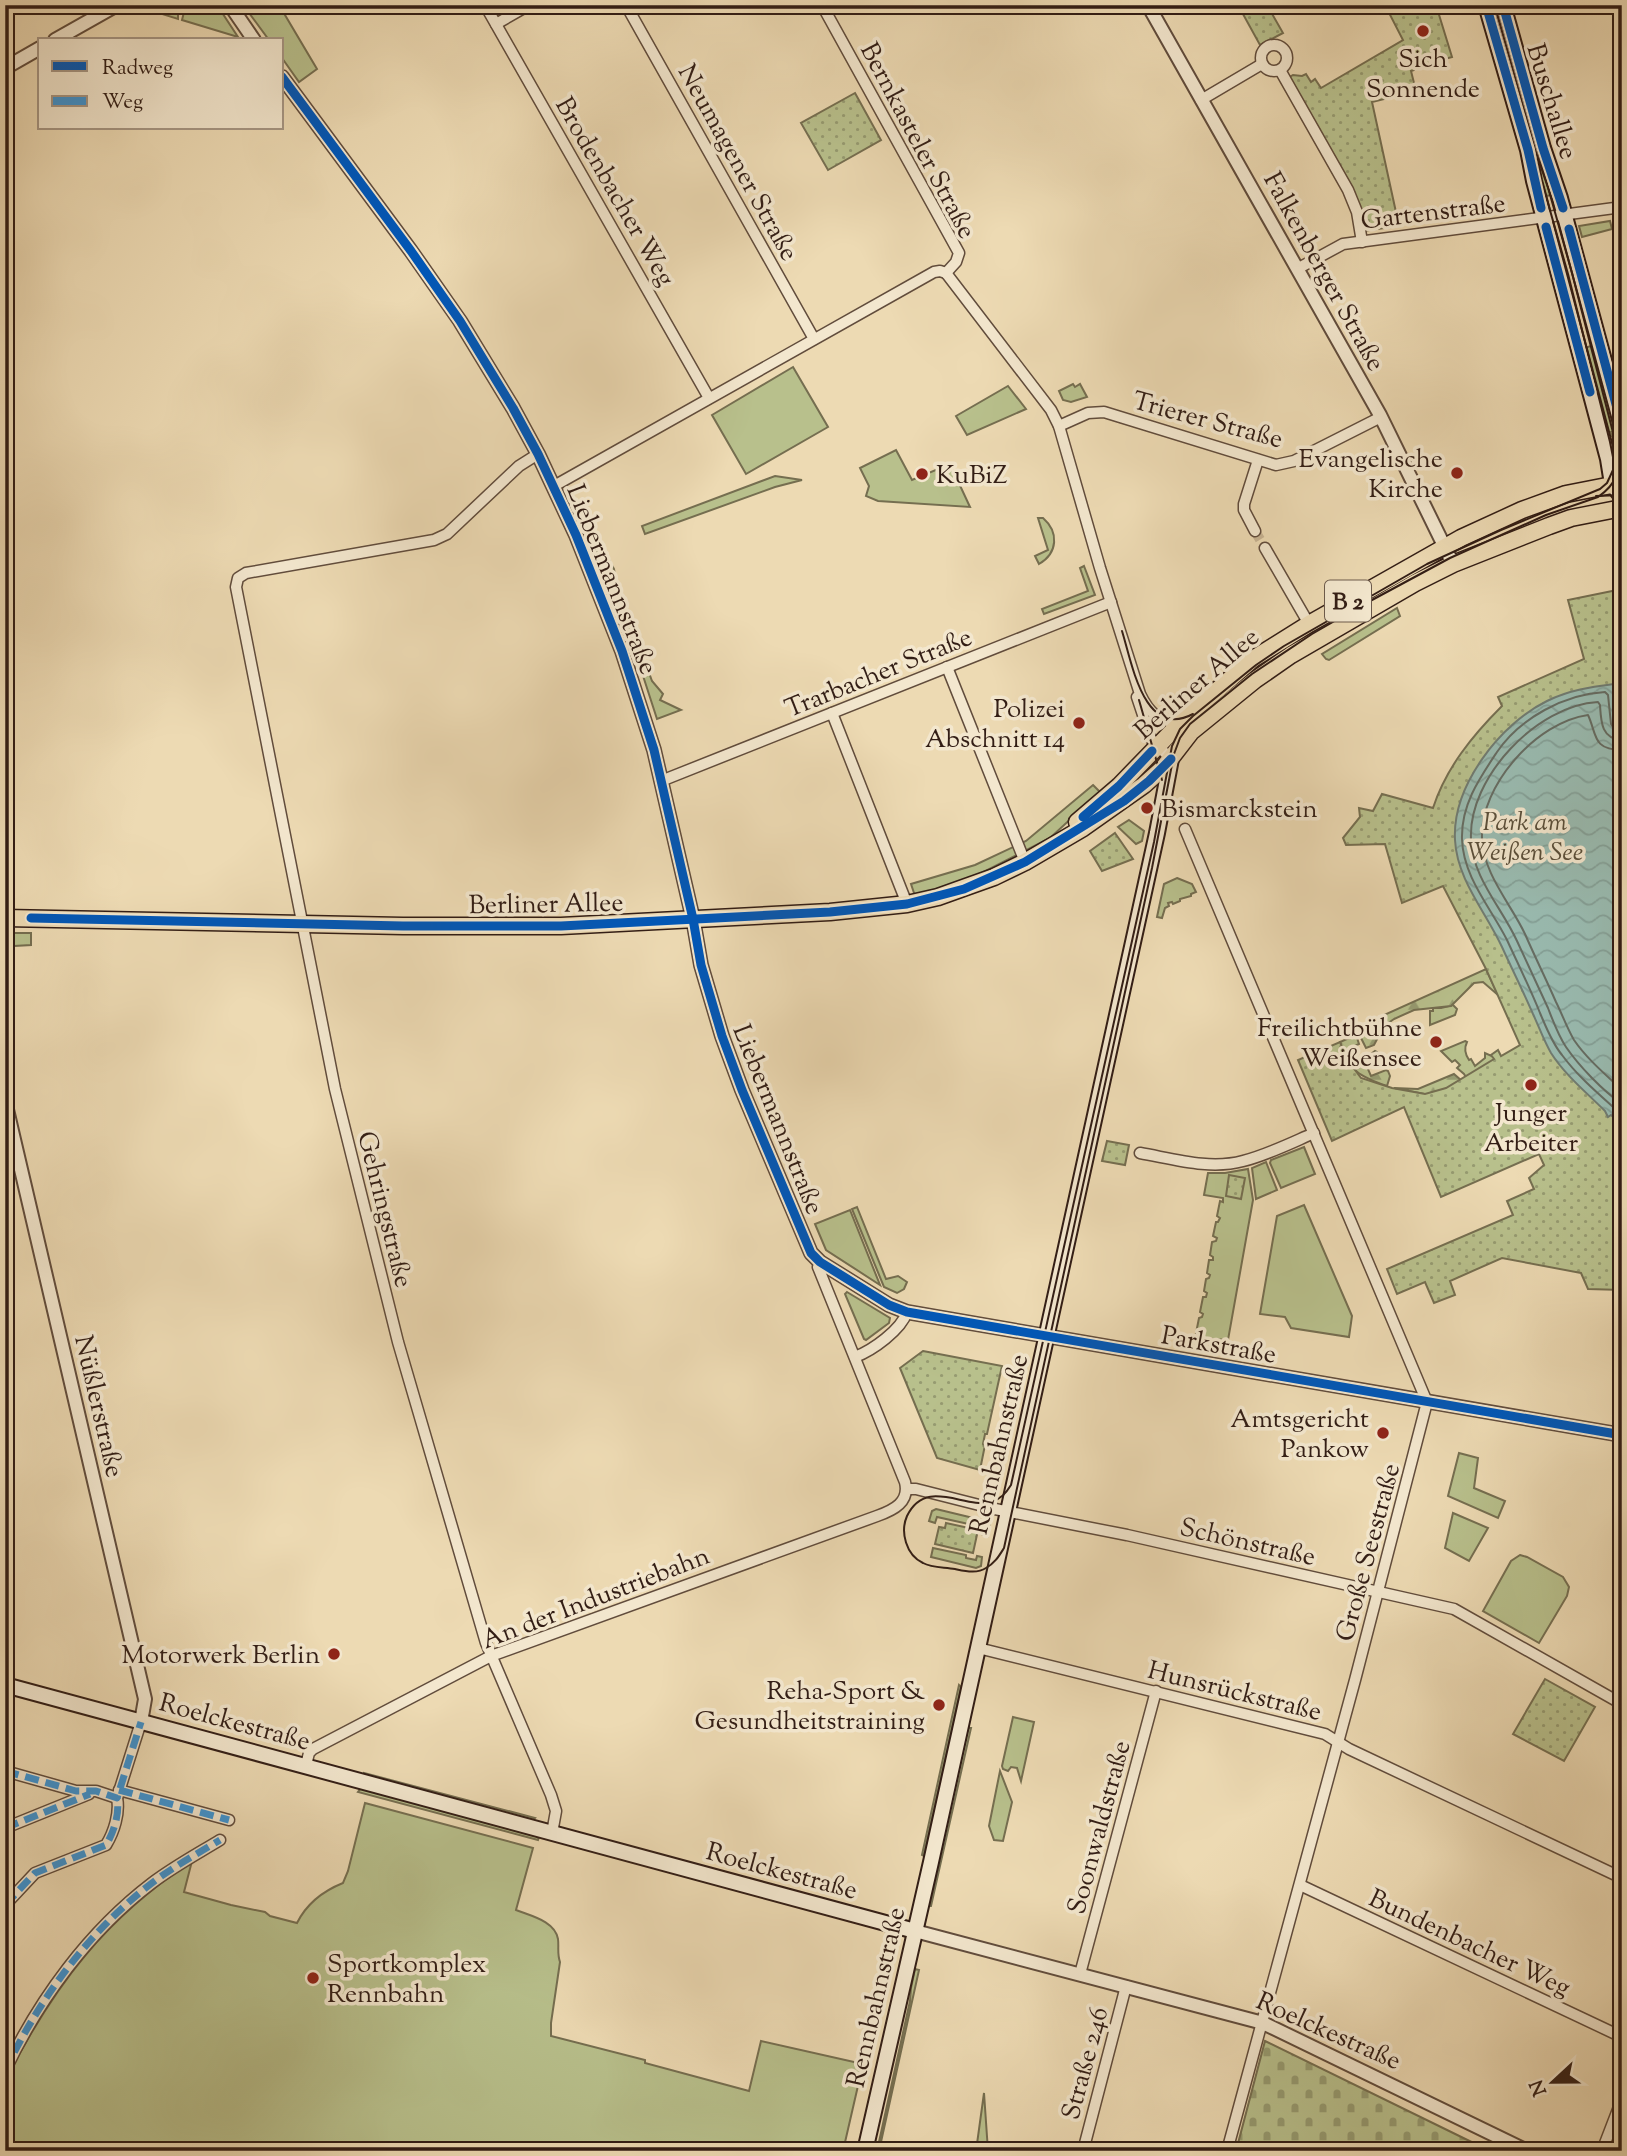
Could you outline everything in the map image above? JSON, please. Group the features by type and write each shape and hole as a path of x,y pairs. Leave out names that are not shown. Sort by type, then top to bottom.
{"main road":[{"name":"Buschallee","path":"1486,5 1528,150 1618,496"},
{"name":"Buschallee","path":"1503,5 1543,148 1565,215 1622,427"},
{"name":"Berliner Allee","path":"1049,847 1119,786 1188,715 1253,659 1309,624 1445,547 1542,502 1566,494 1618,496"},
{"name":"Berliner Allee","path":"5,918 524,927 830,912 907,904 964,889 1025,862 1124,801 1156,775 1191,732 1264,673 1403,590 1453,564 1618,496"},
{"name":"Rennbahnstraße","path":"865,2151 1048,1335 1171,759 1180,729 1188,715"},
{"name":"Roelckestraße","path":"5,1685 915,1931"}],"street":[{"path":"59,38 117,5"},
{"path":"230,5 253,38"},
{"name":"Brodenbacher Weg","path":"485,5 709,398"},
{"path":"496,24 529,5"},
{"name":"Neumagener Straße","path":"626,5 814,339"},
{"name":"Bernkasteler Straße","path":"822,5 959,253 956,262 946,273 1045,401 1059,426 1140,694 1151,712 1164,720 1188,715"},
{"name":"Falkenberger Straße","path":"1148,5 1381,417 1453,564"},
{"path":"1276,46 1283,50 1285,64 1280,70 1268,70 1262,64 1263,52 1269,47 1276,46"},
{"path":"5,68 38,49"},
{"path":"1201,100 1262,64"},
{"name":"Falkenberger Straße","path":"1280,70 1348,190 1357,212 1362,242"},
{"name":"Liebermannstraße","path":"284,80 453,311 538,454 576,535 611,618 645,723 693,919 701,965 728,1052 811,1253 820,1262 818,1266 907,1489"},
{"name":"Gartenstraße","path":"1297,269 1336,246 1622,207"},
{"path":"554,486 934,272 946,273"},
{"name":"Trierer Straße","path":"1059,426 1088,413 1104,412 1276,465 1294,461 1381,417"},
{"name":"Gehringstraße","path":"538,454 519,466 447,534 434,540 246,573 239,578 236,587 335,1089 362,1205 412,1394 469,1588 491,1656 556,1811 552,1833"},
{"path":"1255,531 1244,510 1244,504 1258,460"},
{"path":"1265,548 1309,624"},
{"name":"Trarbacher Straße","path":"661,781 1111,602"},
{"path":"947,667 1025,862"},
{"name":"Bernkasteler Straße","path":"1132,670 1135,693 1148,732 1171,759"},
{"path":"832,713 907,904"},
{"path":"1185,829 1427,1402"},
{"name":"Nüßlerstraße","path":"5,1101 145,1699 141,1722"},
{"path":"1140,1153 1207,1164 1234,1163 1254,1158 1314,1133"},
{"name":"Parkstraße","path":"820,1262 889,1305 907,1311 1622,1435"},
{"path":"855,1357 865,1353 900,1326 907,1311"},
{"name":"Große Seestraße","path":"1227,2151 1427,1402"},
{"name":"An der Industriebahn","path":"306,1765 313,1749 491,1656 891,1511 905,1498 907,1489"},
{"name":"Schönstraße","path":"907,1489 1127,1535 1454,1609 1622,1704"},
{"name":"Hunsrückstraße","path":"978,1648 1325,1734 1349,1749 1622,1878"},
{"name":"Soonwaldstraße","path":"1080,1974 1156,1691"},
{"path":"5,1905 35,1873 106,1845 119,1808 118,1794 141,1722"},
{"path":"5,1771 76,1791 118,1794 229,1820"},
{"path":"5,1828 96,1791"},
{"path":"5,2071 38,2011 80,1951 102,1926 154,1881 220,1840"},
{"name":"Bundenbacher Weg","path":"1300,1885 1622,2037"},
{"name":"Roelckestraße","path":"915,1931 1262,2023 1527,2151"},
{"name":"Straße 246","path":"1083,2151 1126,1986"},
{"path":"1602,2151 1622,2099"}],"green space":[{"path":"148,5 217,5 238,37 182,20 184,12 178,11 178,19 149,10"},
{"path":"301,5 285,15 317,69 299,82 284,61 284,38 268,38 244,6"},
{"path":"1238,5 1267,5 1283,33 1260,45"},
{"path":"1385,5 1436,5 1452,57 1414,67 1411,71 1416,91 1372,102 1399,226 1364,231 1288,78 1306,74 1311,82 1315,79 1321,88 1403,40"},
{"path":"1490,5 1500,5 1556,194 1541,197"},
{"path":"855,93 881,140 828,170 801,123"},
{"path":"1610,221 1612,229 1582,237 1579,226"},
{"path":"1593,345 1615,431 1611,432 1612,436 1607,437 1585,348"},
{"path":"793,367 828,427 746,474 712,415"},
{"path":"1073,384 1075,387 1080,384 1087,397 1071,402 1063,400 1059,391"},
{"path":"1008,386 1026,409 967,435 956,416"},
{"path":"896,450 912,480 950,464 970,507 878,501 866,496 869,486 860,468"},
{"path":"775,476 802,480 775,487 645,534 642,526"},
{"path":"1038,518 1043,518 1054,536 1050,554 1039,564 1035,556 1048,550"},
{"path":"600,543 614,569 625,607 621,610 593,544"},
{"path":"1084,566 1095,595 1044,614 1042,609 1088,591 1080,568"},
{"name":"Park am Weißen See","path":"1622,589 1622,1290 1588,1289 1581,1273 1502,1258 1450,1281 1455,1295 1434,1303 1425,1282 1397,1294 1387,1269 1513,1215 1507,1201 1534,1189 1529,1178 1544,1165 1539,1154 1441,1197 1404,1107 1332,1141 1298,1060 1340,1042 1346,1058 1361,1078 1392,1088 1425,1094 1446,1088 1494,1059 1491,1055 1498,1050 1501,1056 1520,1045 1486,969 1443,886 1402,903 1385,844 1346,845 1343,838 1360,817 1359,808 1373,811 1382,794 1433,808 1445,779 1461,753 1502,706 1498,697 1584,659 1568,600"},
{"path":"1397,608 1400,616 1329,660 1322,654"},
{"path":"628,615 652,681 663,694 660,700 681,710 657,719 624,617"},
{"path":"1093,785 1100,792 1050,838 960,884 915,896 911,884 975,865 1026,841"},
{"path":"1129,820 1144,831 1142,841 1136,844 1118,827"},
{"path":"1115,833 1133,859 1102,871 1090,851"},
{"path":"1177,878 1192,884 1196,892 1173,904 1168,903 1162,918 1157,917 1164,884"},
{"path":"5,933 31,933 31,945 14,946 5,952"},
{"path":"1486,969 1498,995 1483,982 1474,983 1451,1006 1414,1010 1394,1019 1384,1026 1374,1045 1366,1048 1359,1034 1375,1026 1384,1015"},
{"path":"1453,1005 1457,1009 1455,1015 1430,1025 1430,1011 1433,1011 1433,1008"},
{"path":"1356,1035 1359,1044 1346,1050 1349,1060 1353,1060 1358,1068 1364,1065 1363,1060 1377,1052 1381,1058 1367,1067 1371,1076 1388,1071 1390,1076 1387,1086 1362,1076 1348,1060 1340,1042"},
{"path":"1465,1041 1467,1056 1475,1066 1485,1058 1485,1053 1494,1057 1497,1062 1470,1084 1457,1068 1460,1065 1455,1060 1452,1062 1441,1051"},
{"path":"1454,1074 1463,1082 1450,1099 1394,1088 1418,1089"},
{"path":"1107,1141 1129,1145 1125,1165 1102,1161"},
{"path":"1304,1147 1315,1174 1281,1188 1271,1160"},
{"path":"1266,1162 1277,1190 1256,1199 1252,1168"},
{"path":"1248,1169 1253,1200 1228,1340 1199,1338 1200,1334 1196,1333 1199,1318 1203,1314 1200,1312 1203,1297 1206,1297 1207,1293 1204,1291 1206,1279 1210,1275 1207,1273 1209,1260 1213,1260 1210,1255 1212,1242 1217,1238 1213,1236 1216,1222 1220,1218 1217,1216 1220,1201 1223,1202 1223,1198 1204,1195 1208,1173"},
{"path":"1229,1175 1245,1178 1241,1199 1226,1196"},
{"path":"1304,1205 1352,1316 1349,1337 1291,1328 1285,1317 1260,1314 1277,1216"},
{"path":"857,1207 886,1279 898,1276 907,1282 904,1289 897,1293 884,1287 852,1209"},
{"path":"850,1210 880,1285 826,1250 815,1224"},
{"path":"847,1292 890,1318 889,1323 864,1339 845,1294"},
{"path":"923,1351 1002,1366 985,1434 980,1470 937,1458 900,1368"},
{"path":"1459,1453 1478,1458 1474,1488 1505,1501 1498,1518 1448,1496"},
{"path":"936,1509 990,1522 988,1536 981,1534 982,1527 937,1517 935,1523 929,1521 932,1511"},
{"path":"1453,1513 1488,1528 1469,1561 1445,1548"},
{"path":"946,1523 978,1530 973,1553 935,1544 939,1527 945,1528"},
{"path":"933,1548 966,1555 966,1558 976,1560 977,1556 982,1557 981,1566 976,1568 931,1557"},
{"path":"1520,1555 1563,1577 1569,1587 1567,1596 1539,1643 1483,1611 1511,1561"},
{"path":"1545,1679 1595,1707 1564,1761 1513,1734"},
{"path":"959,1685 961,1687 924,1856 922,1855"},
{"path":"1013,1717 1034,1722 1021,1781 1017,1768 1011,1767 1008,1771 1002,1766"},
{"path":"968,1728 971,1728 929,1906"},
{"path":"1000,1771 1012,1802 1003,1841 994,1840 989,1826"},
{"path":"364,1773 535,1818 533,1820 376,1779"},
{"path":"362,1787 539,1837 538,1840 358,1792"},
{"name":"Sportkomplex Rennbahn","path":"365,1803 533,1848 516,1910 547,1923 558,1939 560,1962 551,2036 749,2091 761,2041 863,2064 843,2151 5,2151 5,2139 14,2102 5,2099 5,2082 8,2075 64,1982 108,1930 161,1883 192,1861 184,1892 265,1912 270,1916 297,1923 316,1898 343,1883"},
{"path":"915,1969 919,1970 877,2151 910,2001"},
{"path":"1265,2041 1490,2151 1236,2151"},
{"path":"984,2093 988,2151 976,2151"}],"water":[{"path":"1614,684 1617,724 1622,724 1622,1125 1611,1115 1608,1117 1551,1053 1502,947 1461,869 1455,840 1456,819 1470,778 1496,741 1512,725 1529,711 1555,697"}],"tunnel":[{"path":"1255,531 1265,548"}],"tram line":[{"path":"1492,5 1568,274 1610,442 1613,470 1607,483 1600,489 1427,564 1284,646 1256,665 1180,729 1172,746 1154,842 1011,1485 1003,1495 991,1502 969,1502 935,1496 924,1498 915,1504 905,1522 906,1542 912,1555 927,1565 979,1571 992,1564 1004,1548 1152,868 1174,754 1180,738 1190,724 1252,674 1312,634 1450,558 1546,515 1598,497 1610,487 1616,476 1617,448 1572,273 1497,5"},
{"path":"1596,496 1622,495"},
{"path":"1122,631 1136,678 1152,708 1163,716 1176,719 1193,714"},
{"path":"1139,700 1162,780"}],"marked path":[{"path":"5,1771 76,1791 96,1791 117,1798 141,1722"},
{"path":"119,1790 229,1820"},
{"path":"5,1828 90,1794"},
{"path":"5,1905 35,1873 106,1845 116,1822 117,1798"},
{"path":"5,2071 18,2044 50,1993 107,1922 160,1877 220,1840"}],"cycle path":[{"path":"1486,5 1528,150 1541,208"},
{"path":"1503,5 1543,148 1563,208"},
{"path":"284,80 460,321 538,454 576,535 622,651 654,750 701,965 722,1036 811,1253 820,1262 889,1305 907,1312 1622,1435"},
{"path":"1546,227 1590,392"},
{"path":"1569,229 1621,423"},
{"path":"1083,817 1119,786 1152,751"},
{"path":"31,918 403,926 561,926 830,912 907,904 964,889 1025,862 1124,801 1171,759"}],"place":[{"name":"Sich Sonnende","path":"1423,31"},
{"name":"Evangelische Kirche","path":"1457,473"},
{"name":"KuBiZ","path":"922,474"},
{"name":"Polizei Abschnitt 14","path":"1079,723"},
{"name":"Bismarckstein","path":"1147,808"},
{"name":"Freilichtbühne Weißensee","path":"1436,1042"},
{"name":"Junger Arbeiter","path":"1531,1085"},
{"name":"Amtsgericht Pankow","path":"1383,1433"},
{"name":"Motorwerk Berlin","path":"334,1654"},
{"name":"Reha-Sport & Gesundheitstraining","path":"939,1705"},
{"name":"Sportkomplex Rennbahn","path":"313,1978"}]}
